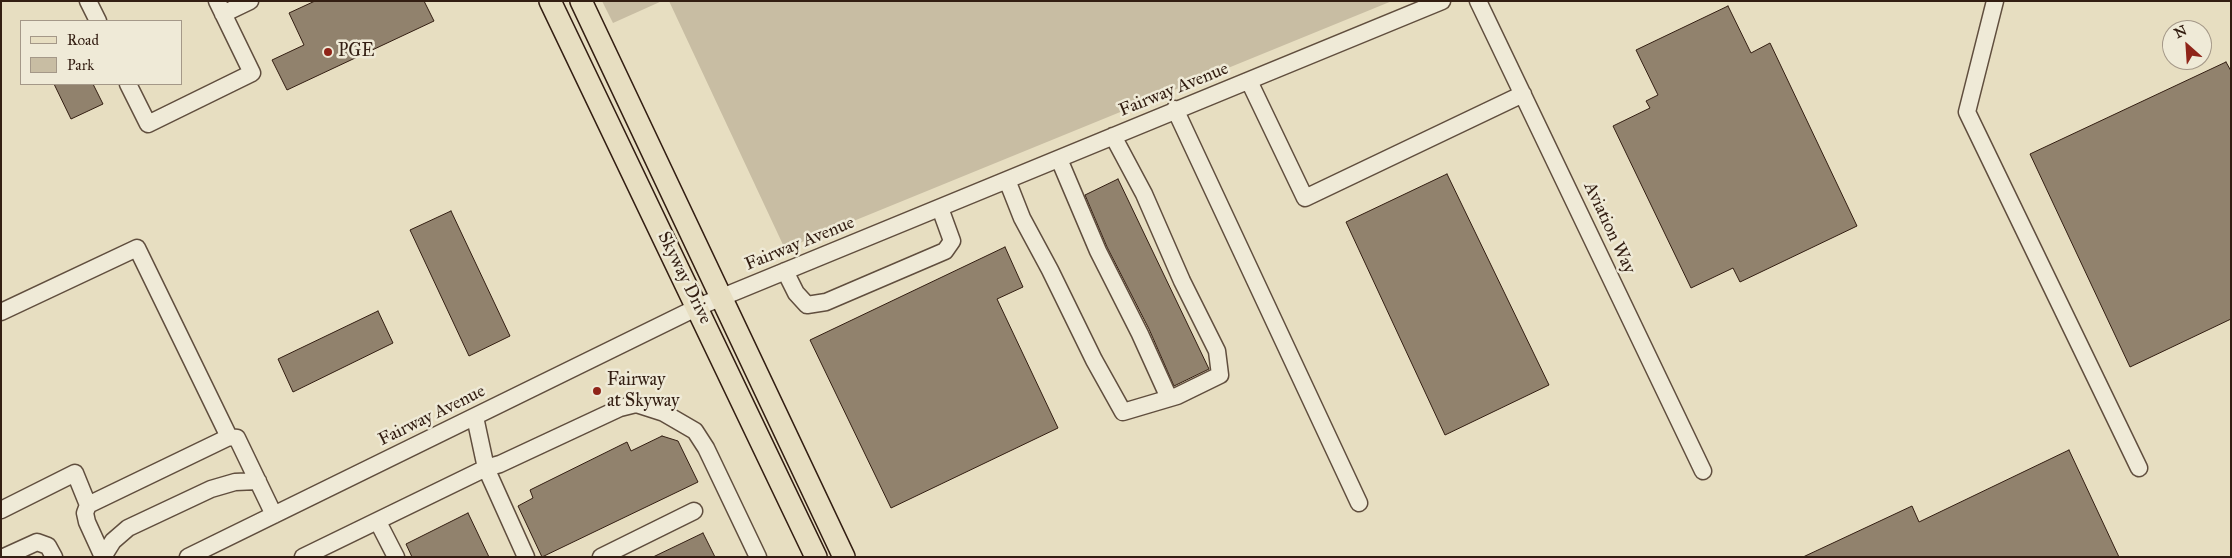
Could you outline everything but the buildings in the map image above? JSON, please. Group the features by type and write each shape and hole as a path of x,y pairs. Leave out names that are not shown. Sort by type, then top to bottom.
{"main road":[{"name":"Skyway Drive","path":"550,1 816,557"},
{"name":"Skyway Drive","path":"581,1 844,557"}],"street":[{"path":"88,1 98,20"},
{"path":"128,85 148,124 252,73 220,8 250,1"},
{"name":"Fairway Avenue","path":"188,557 219,550 274,515 698,307 1442,1"},
{"name":"Aviation Way","path":"1478,1 1702,471"},
{"path":"1995,1 1967,112 2139,468"},
{"path":"1249,80 1304,198 1523,94"},
{"path":"1175,110 1359,503"},
{"path":"1006,180 1022,218 1094,360 1123,412 1169,398 1220,375 1217,351 1182,281 1144,194 1114,136"},
{"path":"1059,159 1098,251 1140,334 1169,398"},
{"path":"785,272 796,293 808,305 834,298 945,251 952,241 940,208"},
{"path":"1,312 137,248 229,437"},
{"path":"303,557 486,468 500,464 620,408 636,404 664,413 695,431 706,448 758,557"},
{"path":"475,417 486,468 526,557"},
{"path":"103,557 85,512 88,505 229,437 237,438 274,515"},
{"path":"1,510 75,473 88,505"},
{"path":"103,557 113,541 128,528 211,489 235,482 258,481"},
{"path":"601,557 694,511"},
{"path":"378,522 396,557"},
{"path":"4,557 37,542 48,546 54,557"}],"green space":[{"path":"602,1 662,1 613,23"},
{"path":"669,1 1392,1 785,249"}],"place":[{"name":"PGE","path":"328,52"},
{"name":"Fairway at Skyway","path":"597,391"}]}
